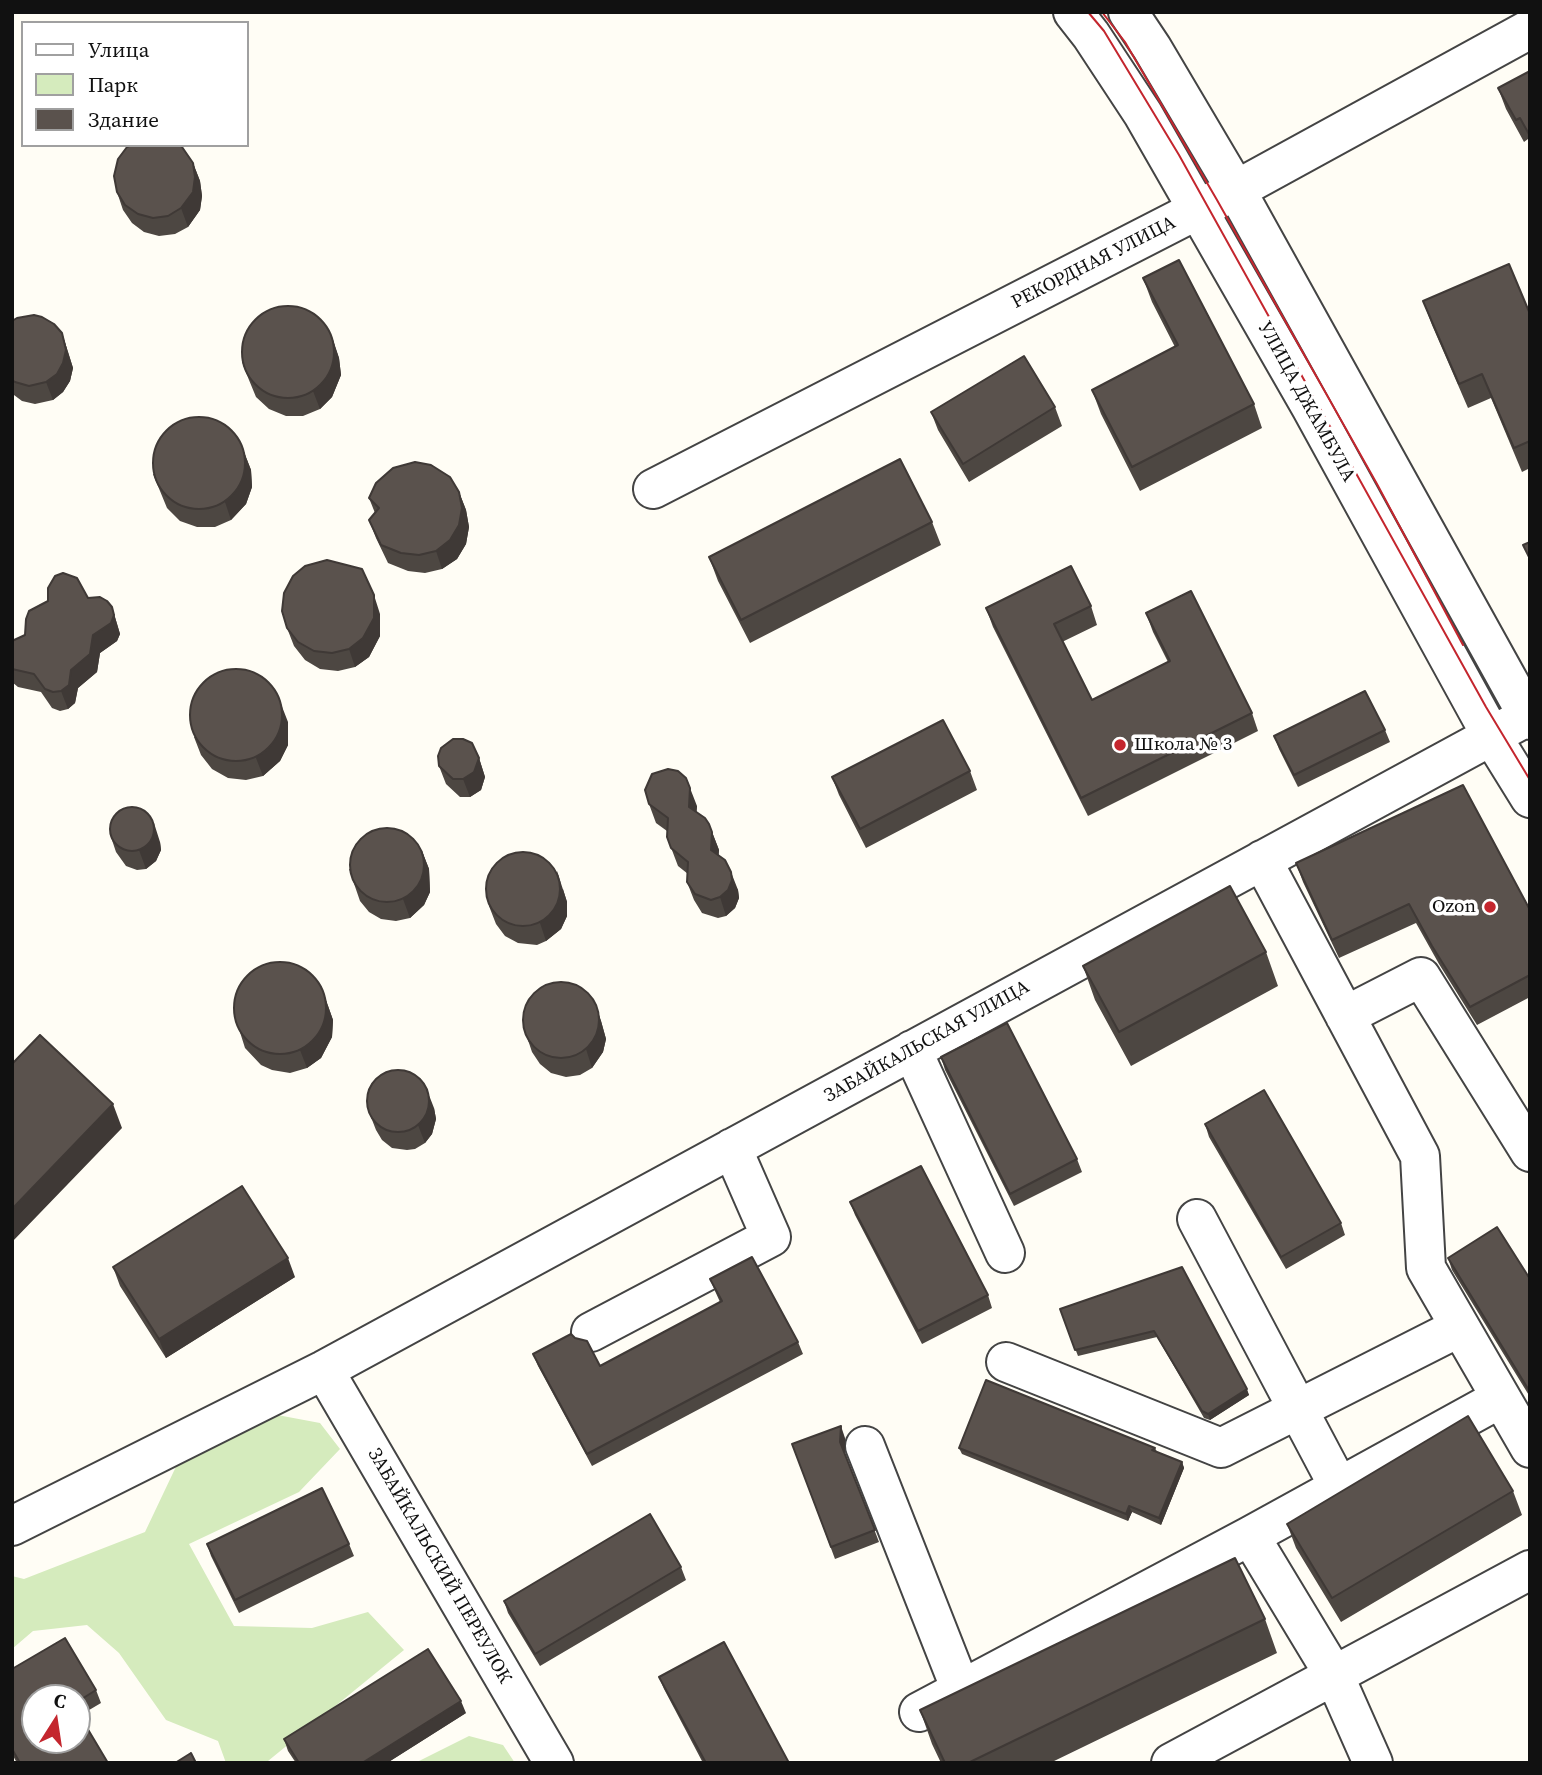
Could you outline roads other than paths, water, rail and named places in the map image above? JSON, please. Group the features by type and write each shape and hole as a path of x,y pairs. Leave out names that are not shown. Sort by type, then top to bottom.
{"street":[{"name":"УЛИЦА ДЖАМБУЛА","path":"1073,12 1143,114 1196,211 1311,407 1491,736 1530,799"},
{"path":"1128,12 1236,190 1529,717"},
{"name":"РЕКОРДНАЯ УЛИЦА","path":"653,489 1196,211 1530,29"},
{"name":"ЗАБАЙКАЛЬСКАЯ УЛИЦА","path":"12,1526 324,1370 1529,717"},
{"path":"1262,860 1420,1156 1426,1268 1530,1448"},
{"path":"1345,1016 1421,977 1530,1152"},
{"path":"912,1050 1004,1253"},
{"path":"591,1332 771,1237 732,1148"},
{"path":"1196,1219 1339,1487"},
{"path":"1006,1362 1221,1448 1460,1327"},
{"name":"ЗАБАЙКАЛЬСКИЙ ПЕРЕУЛОК","path":"324,1370 554,1763"},
{"path":"919,1712 1250,1536 1501,1398"},
{"path":"865,1446 961,1690"},
{"path":"1250,1536 1335,1675 1373,1763"},
{"path":"1171,1763 1530,1570"}],"tram line":[{"path":"1088,12 1104,31 1179,155 1486,707 1530,780"},
{"path":"1102,12 1125,42 1217,200 1377,484 1463,645"}],"place":[{"name":"Школа № 3","path":"1120,745"},
{"name":"Ozon","path":"1490,907"}]}
